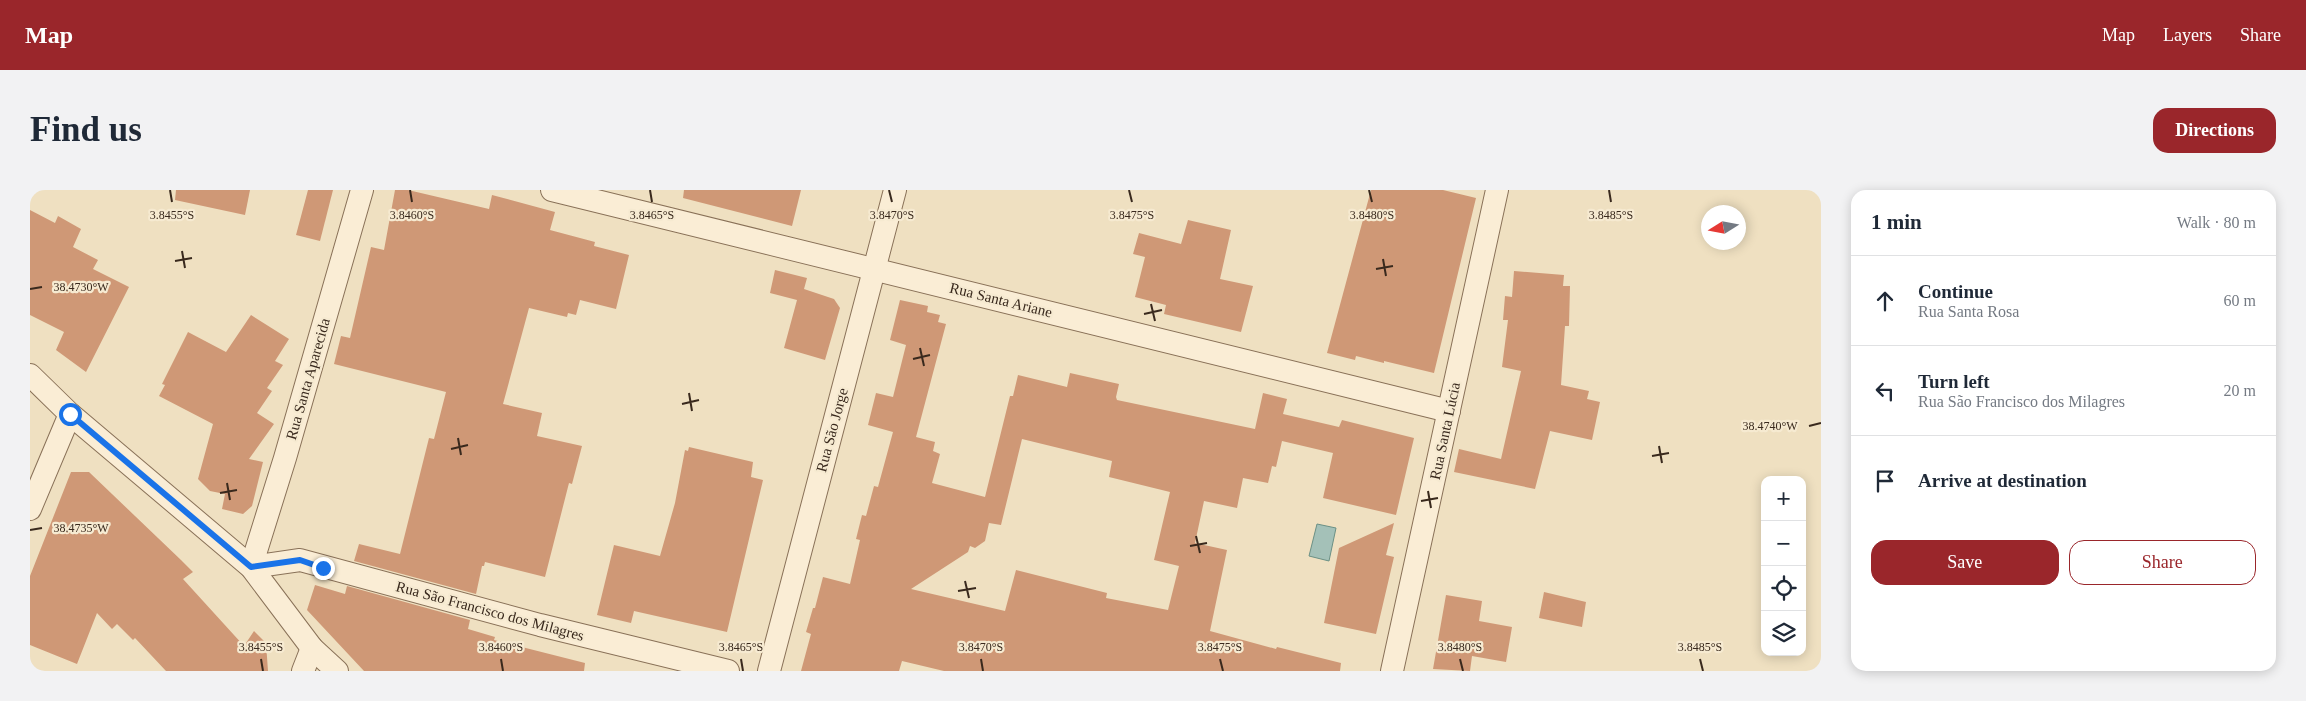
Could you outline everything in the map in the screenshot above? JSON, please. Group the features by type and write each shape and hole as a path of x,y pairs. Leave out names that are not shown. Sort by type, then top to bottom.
{"street":[{"name":"Rua Santa Aparecida","path":"251,567 290,440 362,190"},
{"name":"Rua Santa Ariane","path":"552,190 1450,411"},
{"name":"Rua São Jorge","path":"769,671 895,190"},
{"name":"Rua Santa Lúcia","path":"1392,671 1497,190"},
{"path":"30,375 70,414 251,567 312,648 337,671"},
{"path":"30,508 70,414"},
{"name":"Rua São Francisco dos Milagres","path":"251,567 300,560 540,625 728,671"},
{"path":"303,671 312,648"}],"water":[{"path":"1317,524 1336,528 1329,561 1309,556"}],"building":[{"path":"176,190 250,190 245,215 175,200"},
{"path":"308,190 333,190 320,241 296,235"},
{"path":"395,190 408,190 489,209 492,195 555,212 550,230 595,242 594,246 629,255 616,309 580,300 576,315 568,313 567,317 529,308 503,404 542,413 537,436 582,446 572,484 569,483 545,577 485,562 484,566 482,566 476,594 354,561 359,544 400,554 429,438 434,439 446,392 334,364 341,336 350,338 371,247 384,250"},
{"path":"684,190 801,190 792,226 683,198"},
{"path":"1371,190 1443,190 1476,198 1434,373 1384,361 1384,363 1356,356 1355,360 1327,353"},
{"path":"30,210 55,223 58,216 81,229 73,247 98,260 93,269 129,287 86,372 56,350 64,332 30,315"},
{"path":"1188,220 1231,230 1220,279 1253,286 1241,332 1164,314 1166,305 1135,297 1145,257 1133,254 1139,233 1181,244"},
{"path":"775,270 807,278 804,289 834,299 840,308 825,360 784,348 797,300 770,293"},
{"path":"1514,271 1564,275 1563,286 1570,286 1569,326 1565,326 1561,385 1589,391 1587,399 1600,402 1592,440 1550,431 1535,489 1454,472 1459,449 1501,459 1521,371 1502,367 1508,320 1503,320 1505,296 1512,297"},
{"path":"900,300 928,306 927,312 940,315 938,322 946,324 916,437 935,442 933,451 940,454 932,483 985,497 1010,396 1013,396 1018,375 1067,387 1070,373 1119,384 1117,400 1255,429 1263,393 1287,399 1283,414 1339,427 1342,420 1414,438 1396,515 1323,498 1333,453 1282,441 1276,467 1272,466 1268,483 1243,478 1237,508 1204,501 1195,543 1227,550 1210,631 1276,649 1277,647 1341,663 1340,671 944,671 902,661 899,671 801,671 811,634 806,632 813,608 815,608 823,577 850,584 860,540 856,539 862,515 866,516 874,486 878,487 893,432 868,425 876,393 893,397 906,345 890,340","holes":["1022,439 1112,461 1109,477 1170,492 1154,560 1179,566 1168,610 1106,598 1107,593 1016,570 1005,611 911,589 968,552 970,546 975,548 985,541 989,523 1001,525"]},
{"path":"251,315 289,339 275,361 283,365 267,388 272,391 257,413 274,424 249,459 263,462 252,506 243,514 222,509 225,494 210,491 198,479 213,424 159,396 165,385 162,384 188,332 226,352"},
{"path":"689,447 753,462 751,477 763,480 727,632 634,611 631,623 597,615 614,545 660,556 675,503 685,450 688,451"},
{"path":"71,472 89,472 193,572 183,579 244,646 254,631 266,643 268,671 166,671 135,638 133,640 117,624 112,629 97,613 77,664 30,645 30,576"},
{"path":"1394,523 1386,555 1394,557 1376,634 1324,623 1339,548"},
{"path":"315,585 345,594 347,586 470,620 468,629 495,637 494,640 585,663 584,671 364,671 307,610"},
{"path":"1544,592 1586,602 1582,627 1539,618"},
{"path":"1446,595 1482,601 1479,621 1512,627 1506,662 1472,656 1470,671 1433,669"}],"route":[{"path":"70,414 251,567 300,560 323,568"}]}
